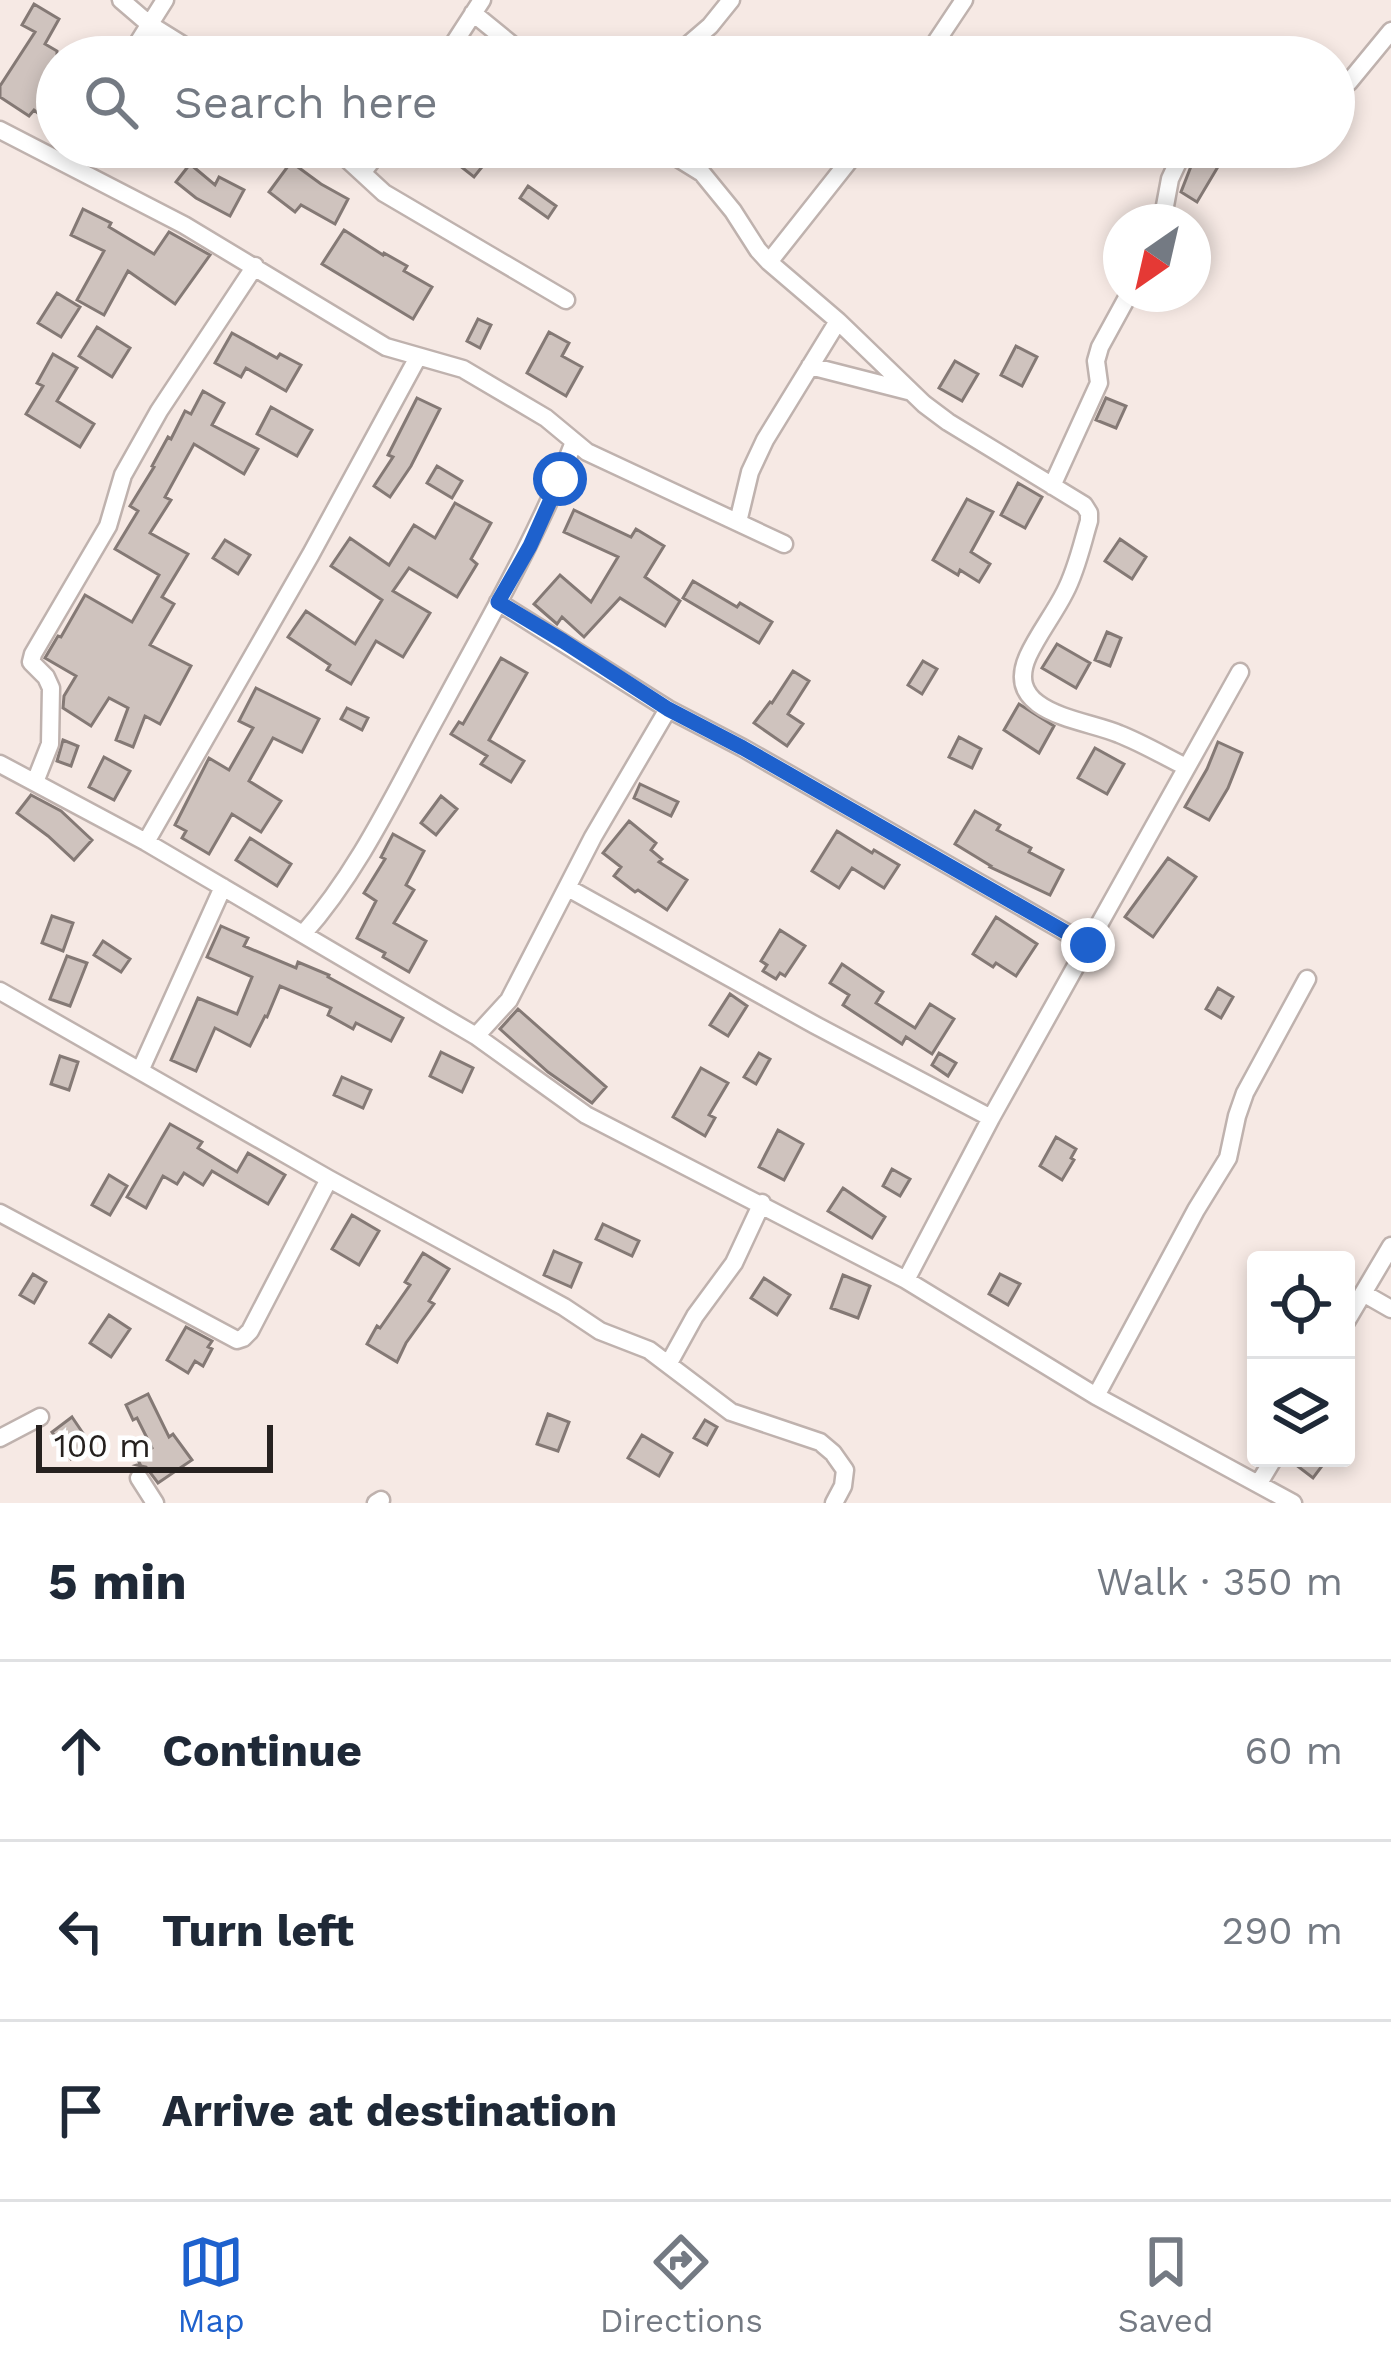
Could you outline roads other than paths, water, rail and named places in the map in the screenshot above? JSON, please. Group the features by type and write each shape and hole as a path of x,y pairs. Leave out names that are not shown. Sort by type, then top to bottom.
{"street":[{"path":"121,0 168,36"},
{"path":"142,36 164,0"},
{"path":"698,36 730,0"},
{"path":"940,36 964,0"},
{"path":"458,36 477,7 506,36"},
{"path":"1355,75 1391,31"},
{"path":"0,130 36,143"},
{"path":"91,168 386,347 463,369 546,418 587,452 784,544"},
{"path":"358,168 384,193 566,300"},
{"path":"363,172 366,168"},
{"path":"695,168 769,262 838,320 909,391 948,422 1084,505 1089,521 1072,578 1026,658 1027,694 1063,718 1116,733 1186,767"},
{"path":"769,262 843,168"},
{"path":"1165,204 1175,168"},
{"path":"35,782 51,734 50,683 32,662 33,654 108,526 123,475 159,412 256,266"},
{"path":"1052,486 1100,382 1096,361 1119,312"},
{"path":"738,522 757,456 838,320"},
{"path":"146,842 418,357"},
{"path":"810,366 909,391"},
{"path":"303,934 330,901 377,824 530,546 574,442"},
{"path":"498,602 668,709 1088,945"},
{"path":"906,1280 1240,672"},
{"path":"476,1036 509,1000 602,821 668,709"},
{"path":"0,764 146,842 476,1036 586,1114 906,1280 1096,1396 1293,1503"},
{"path":"140,1071 223,886"},
{"path":"568,888 991,1118"},
{"path":"1096,1396 1228,1158 1240,1103 1306,979"},
{"path":"0,991 600,1331 649,1350 730,1412 820,1442 844,1470 843,1486 834,1503"},
{"path":"0,1213 237,1340 250,1331 329,1179"},
{"path":"668,1364 695,1316 734,1263 762,1203"},
{"path":"1355,1307 1391,1246"},
{"path":"1363,1293 1391,1309"},
{"path":"0,1438 40,1417"},
{"path":"1259,1484 1269,1467"},
{"path":"139,1478 155,1503"}]}
